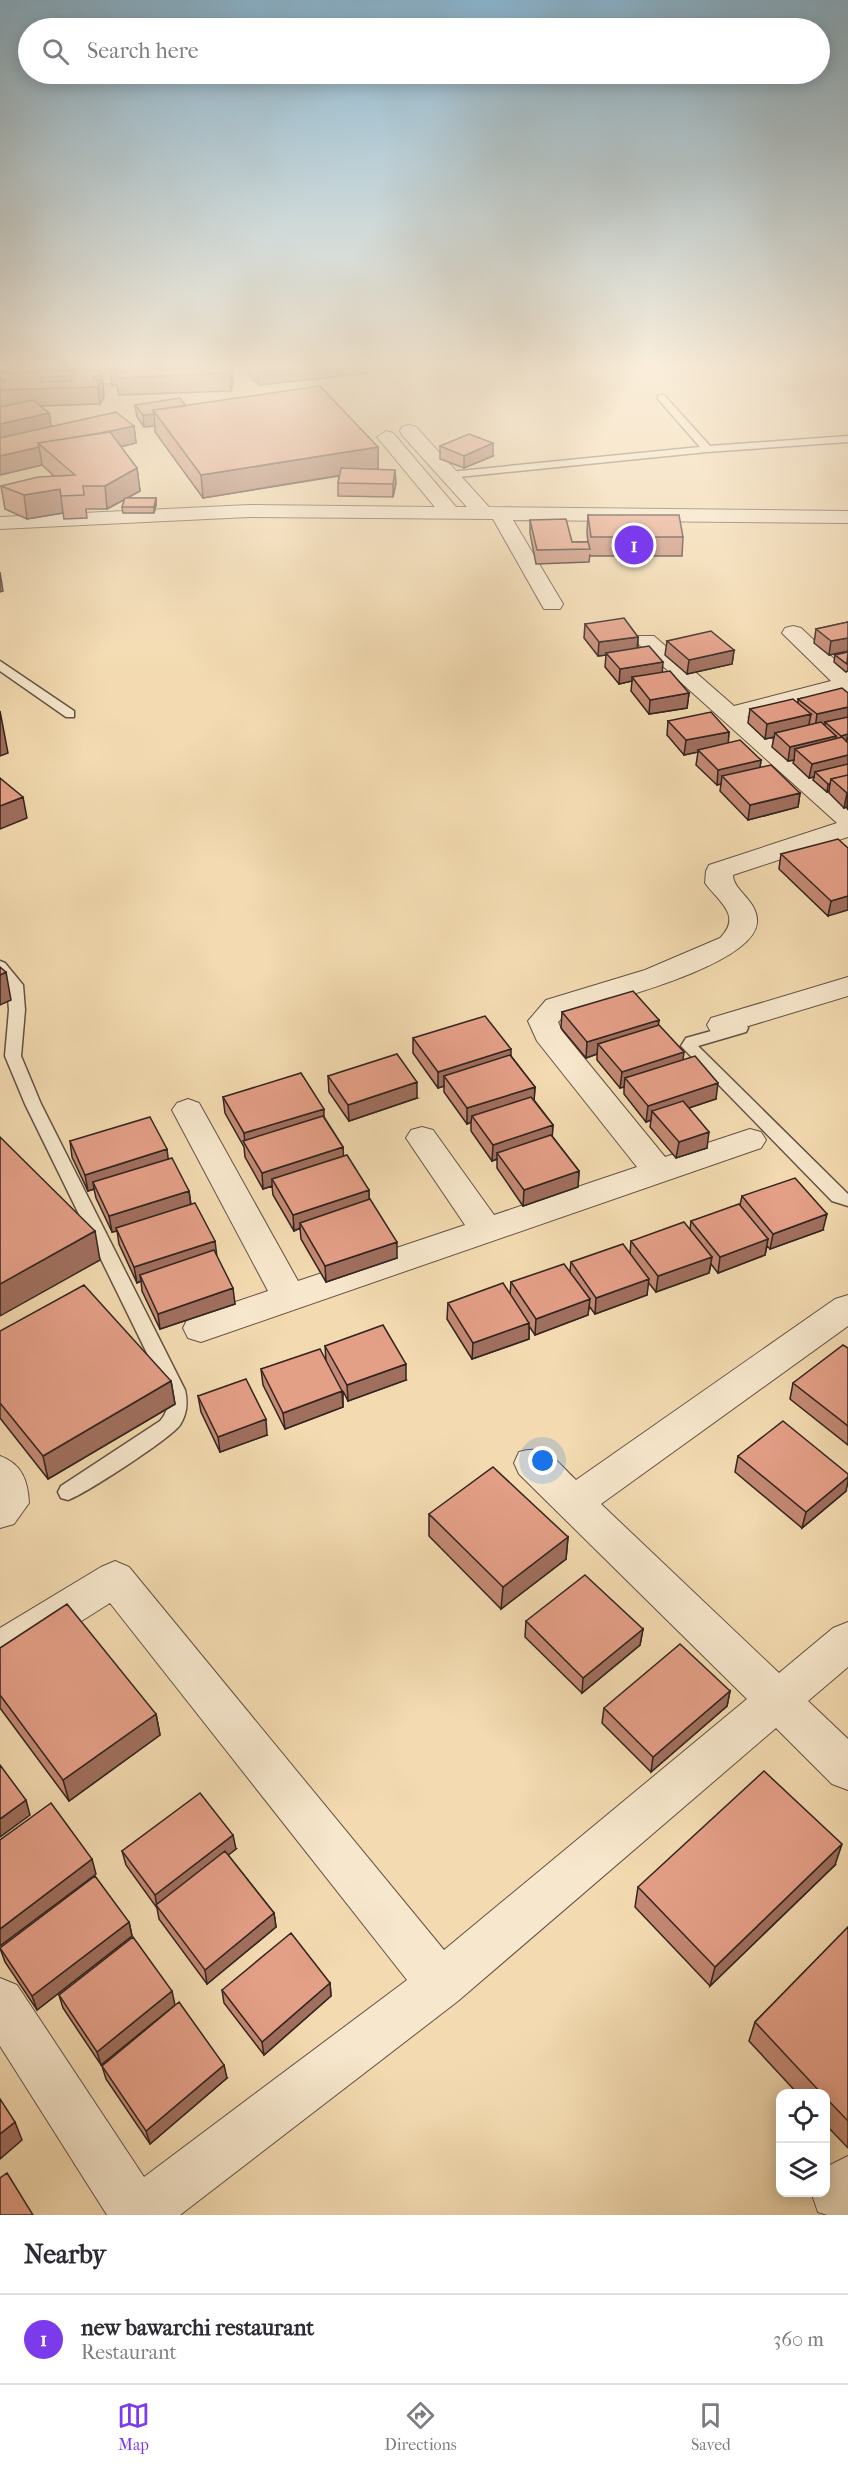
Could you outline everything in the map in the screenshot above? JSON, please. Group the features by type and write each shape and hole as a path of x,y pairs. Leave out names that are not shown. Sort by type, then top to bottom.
{"street":[{"path":"415,471 450,512"},
{"path":"446,471 491,512 552,604"},
{"path":"0,523 249,511 848,517"},
{"path":"793,633 848,685"},
{"path":"646,641 728,715 843,832 719,871 719,882 739,903 744,917 739,936 724,948 669,972 556,1007 543,1021 548,1034 659,1172"},
{"path":"728,715 848,685"},
{"path":"722,1024 848,986"},
{"path":"188,1110 290,1299"},
{"path":"422,1138 486,1229"},
{"path":"201,1328 750,1140"},
{"path":"573,1503 848,1308"},
{"path":"533,1463 848,1769"},
{"path":"0,1472 6,1479 9,1503 0,1512"},
{"path":"0,1650 114,1579 441,1984"},
{"path":"0,2002 137,2215 441,1984 776,1699 848,1641"}],"lane":[{"path":"449,475 485,471"},
{"path":"0,665 70,714"},
{"path":"0,966 15,985 17,1010 13,1056 33,1104 175,1390 179,1405 176,1418 167,1427 68,1492"},
{"path":"848,996 692,1042 689,1046 838,1197 848,1200"}],"building":[{"path":"71,471 131,471 105,486 83,486 84,495 61,496 60,489 24,495 1,486 38,477 75,475"},
{"path":"198,471 224,471 201,475"},
{"path":"340,471 395,471 393,484 338,483"},
{"path":"125,498 156,498 154,507 122,507"},
{"path":"588,515 679,515 683,537 591,537"},
{"path":"566,519 572,542 588,542 590,549 537,550 530,520"},
{"path":"624,618 638,637 599,642 585,624"},
{"path":"848,622 848,638 831,641 816,629"},
{"path":"711,631 734,650 689,660 667,641"},
{"path":"649,646 663,662 620,669 606,653"},
{"path":"848,652 847,664 835,655"},
{"path":"670,671 689,693 650,700 632,677"},
{"path":"842,688 848,693 848,707 817,714 798,699"},
{"path":"793,699 811,714 767,724 750,709"},
{"path":"711,712 729,732 686,740 668,721"},
{"path":"848,717 848,734 841,736 825,722"},
{"path":"821,722 836,736 790,747 775,733"},
{"path":"842,737 848,743 848,755 812,764 795,749"},
{"path":"740,740 761,760 718,770 698,750"},
{"path":"848,764 848,775 831,779 830,784 815,772"},
{"path":"771,765 800,793 750,805 722,776"},
{"path":"848,775 848,793 847,793 831,779"},
{"path":"0,778 23,797 0,806"},
{"path":"838,839 848,848 848,896 831,901 781,854"},
{"path":"0,967 6,972 0,975"},
{"path":"633,991 659,1020 587,1042 562,1012"},
{"path":"485,1016 511,1049 438,1072 413,1038"},
{"path":"659,1025 684,1052 622,1072 598,1044"},
{"path":"397,1054 417,1082 348,1105 328,1076"},
{"path":"510,1055 535,1087 467,1108 444,1076"},
{"path":"695,1056 718,1083 648,1106 625,1078"},
{"path":"301,1073 324,1109 244,1133 223,1097"},
{"path":"531,1097 553,1125 493,1145 472,1116"},
{"path":"683,1101 709,1132 679,1142 652,1111"},
{"path":"323,1116 343,1147 262,1173 243,1141"},
{"path":"150,1117 167,1149 85,1175 70,1141"},
{"path":"551,1135 579,1171 524,1190 497,1153"},
{"path":"0,1137 95,1231 0,1284"},
{"path":"347,1155 369,1190 293,1215 272,1179"},
{"path":"172,1158 189,1191 109,1216 93,1182"},
{"path":"795,1178 827,1214 773,1234 742,1196"},
{"path":"370,1199 397,1242 325,1266 300,1223"},
{"path":"195,1203 215,1241 134,1267 116,1228"},
{"path":"739,1204 768,1239 720,1257 691,1221"},
{"path":"684,1222 712,1257 658,1276 631,1241"},
{"path":"623,1244 649,1279 596,1298 571,1262"},
{"path":"214,1250 233,1288 158,1314 140,1275"},
{"path":"564,1264 590,1299 536,1319 511,1282"},
{"path":"503,1283 529,1323 473,1343 448,1303"},
{"path":"84,1285 171,1381 43,1456 0,1403 0,1331"},
{"path":"383,1325 406,1364 347,1385 325,1346"},
{"path":"843,1345 848,1348 848,1426 793,1383"},
{"path":"320,1349 342,1391 283,1413 261,1369"},
{"path":"246,1379 266,1419 218,1437 198,1396"},
{"path":"783,1421 848,1474 848,1477 806,1512 738,1456"},
{"path":"493,1467 568,1537 503,1587 429,1514"},
{"path":"585,1575 643,1629 583,1678 526,1621"},
{"path":"67,1604 156,1714 63,1780 0,1695 0,1648"},
{"path":"680,1644 730,1691 653,1757 604,1708"},
{"path":"0,1765 26,1800 0,1819"},
{"path":"764,1771 842,1844 715,1967 638,1887"},
{"path":"200,1793 233,1835 155,1895 122,1851"},
{"path":"51,1803 92,1859 0,1929 0,1840"},
{"path":"225,1851 274,1913 205,1970 156,1905"},
{"path":"95,1876 129,1922 32,1996 0,1948"},
{"path":"848,1927 848,2121 830,2102 830,2089 817,2089 755,2022"},
{"path":"291,1933 330,1983 262,2042 222,1990"},
{"path":"133,1937 172,1991 97,2052 59,1995"},
{"path":"179,2002 224,2065 146,2131 102,2066"},
{"path":"0,2099 15,2122 0,2134"},
{"path":"7,2173 33,2215 0,2215 0,2178"}],"place":[{"name":"new bawarchi restaurant","path":"634,545"}]}
